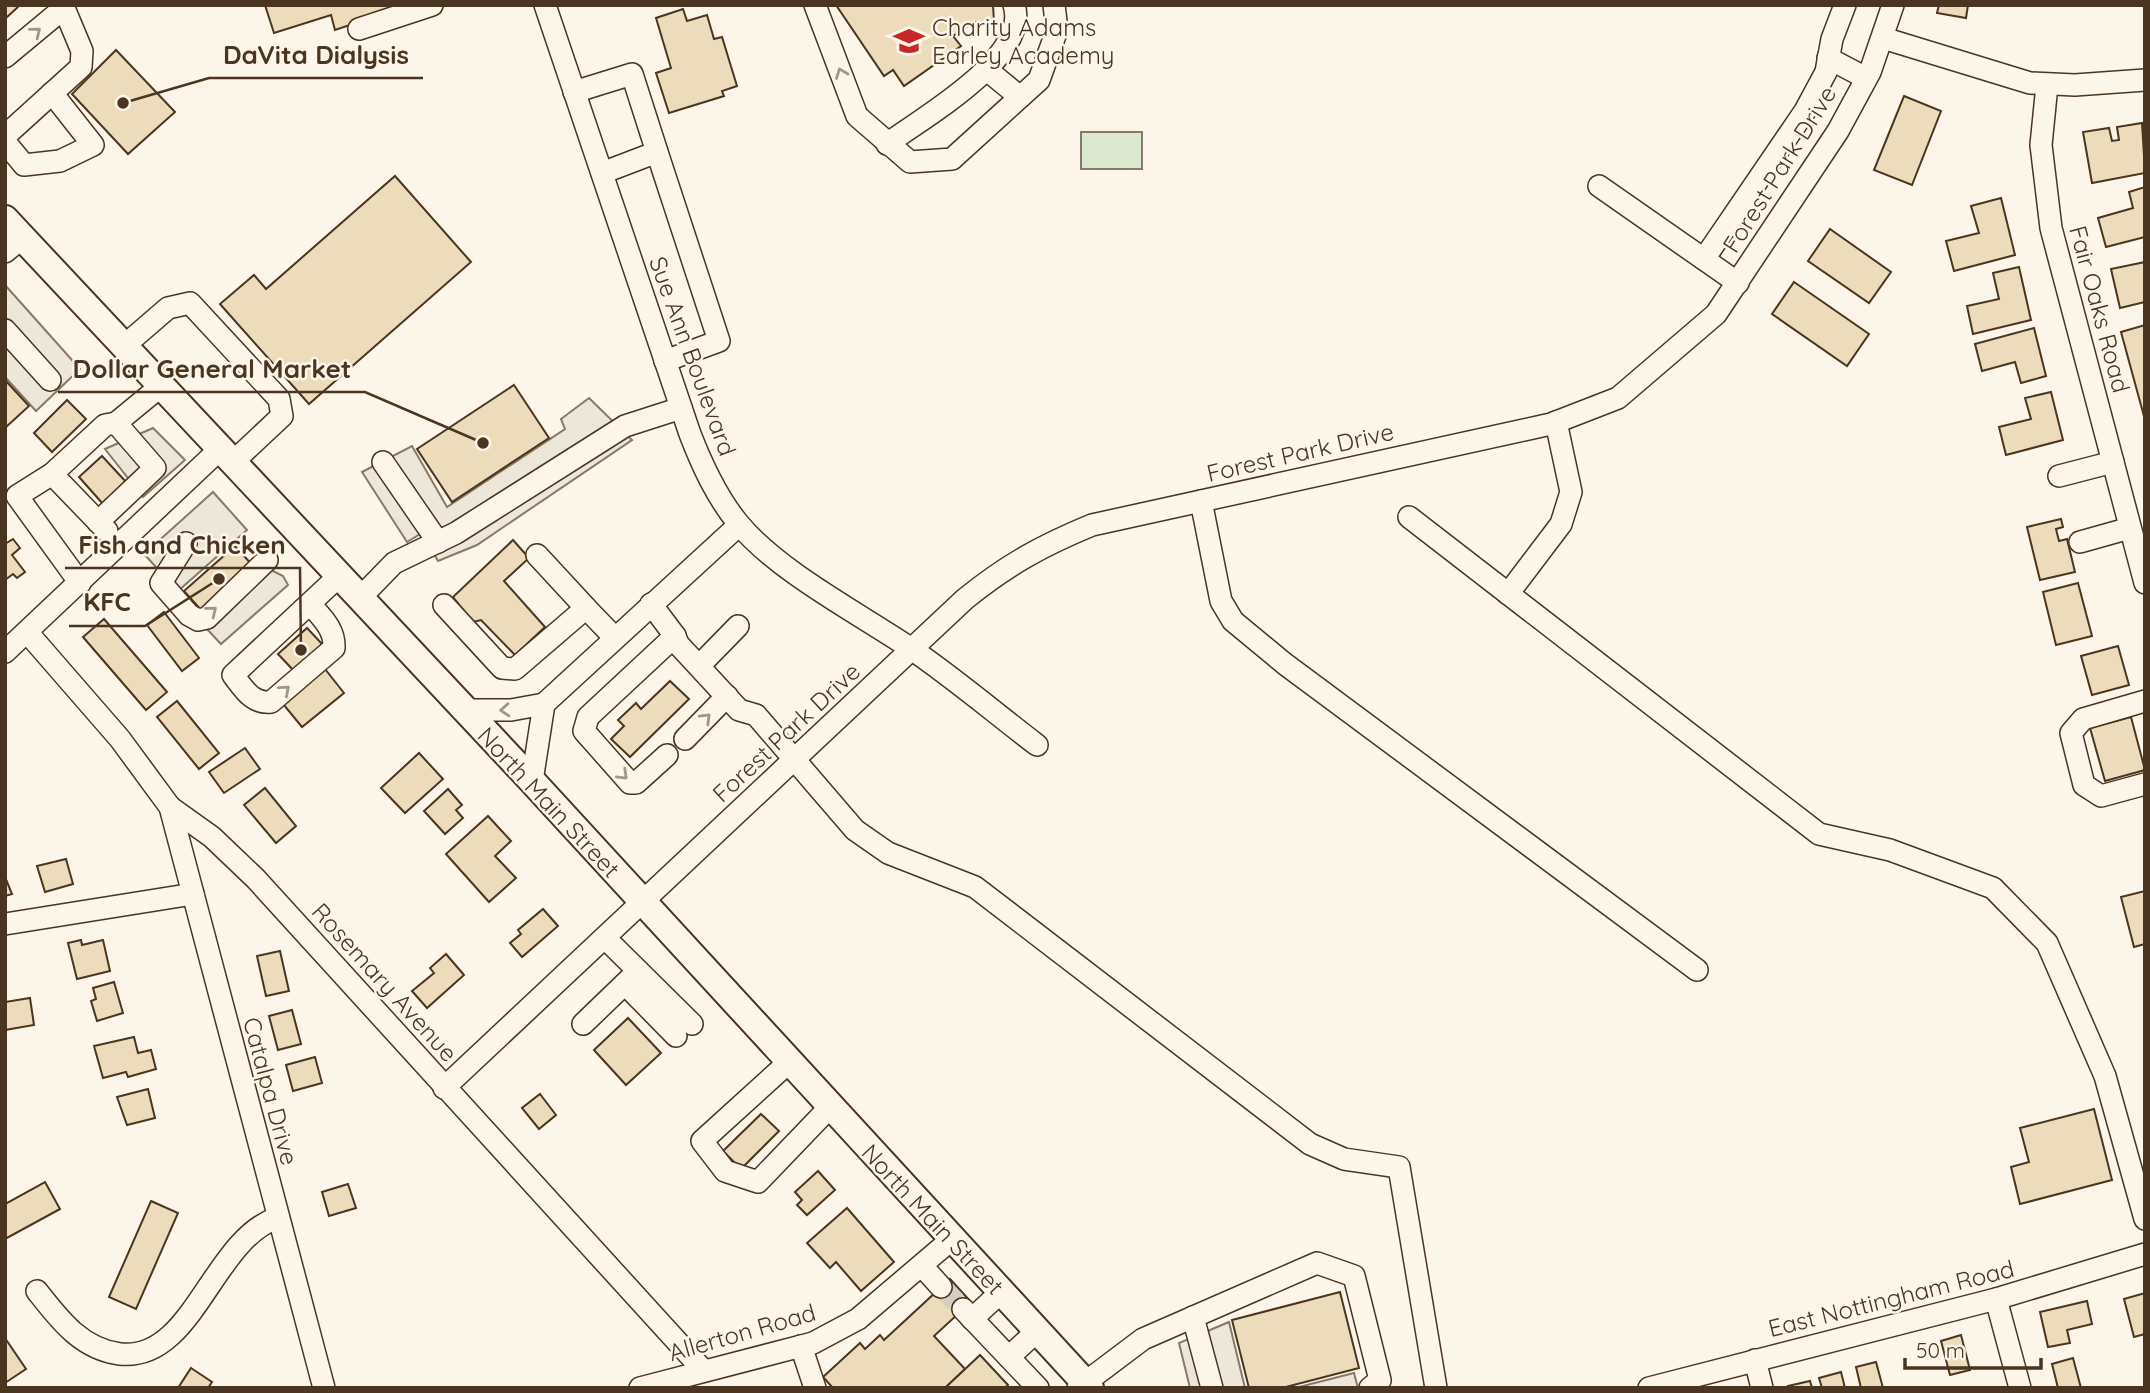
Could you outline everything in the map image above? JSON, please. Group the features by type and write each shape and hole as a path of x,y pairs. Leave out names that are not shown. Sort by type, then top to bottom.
{"main road":[{"name":"North Main Street","path":"11,236 124,346 462,710 532,781 1037,1331 1084,1386"}],"street":[{"path":"359,29 432,5"},
{"name":"Sue Ann Boulevard","path":"545,5 704,470 739,525 810,583 912,649 1037,746"},
{"path":"815,5 858,116 910,162 952,159 1039,79 1057,30 1054,5"},
{"path":"880,138 987,71 1012,38 1016,13 1014,5"},
{"path":"1704,259 1805,111 1826,72 1832,39 1846,5"},
{"name":"Forest Park Drive","path":"444,1088 912,649 1003,568 1051,542 1092,526 1556,422 1618,398 1716,314 1738,283 1831,142 1866,78 1893,5"},
{"path":"5,57 64,7 82,51 81,67 5,136"},
{"path":"1883,38 2007,78 2047,85 2145,80"},
{"path":"1828,58 1866,78"},
{"path":"987,71 1020,97"},
{"path":"574,92 632,74 719,341 665,361"},
{"name":"Fair Oaks Road","path":"2047,85 2041,145 2044,189 2051,228 2145,583"},
{"path":"5,142 24,165 60,160 93,145 52,93"},
{"path":"602,173 657,152"},
{"path":"1599,186 1738,283"},
{"path":"5,652 120,545 225,456 282,416 279,399 190,303 168,308 124,346"},
{"path":"5,330 50,380"},
{"path":"80,583 17,496 52,474 105,425 116,423 161,386"},
{"path":"359,599 394,563 438,542 625,426 681,408"},
{"path":"1508,594 1561,524 1571,492 1556,422"},
{"path":"98,522 155,468 116,423"},
{"path":"383,462 438,542"},
{"path":"2059,476 2113,462"},
{"path":"52,474 120,545"},
{"path":"1201,501 1221,601 1233,621 1284,664 1697,970"},
{"path":"1409,517 1819,834 1890,850 1993,888 2047,943 2105,1076 2145,1219"},
{"path":"462,710 511,710 544,704 739,525"},
{"path":"2080,542 2130,528"},
{"path":"186,543 161,583 189,615 198,620 207,618 267,560"},
{"path":"537,555 615,638"},
{"path":"310,604 330,629 334,637 334,648 271,702 262,703 251,697 233,675 338,577"},
{"path":"651,604 678,644 739,709 756,715 796,758 855,830 888,853 975,887 1310,1144 1344,1159 1399,1167 1436,1388"},
{"path":"444,605 502,668 508,670 515,669 586,608"},
{"path":"698,666 738,626"},
{"name":"Rosemary Avenue","path":"27,632 120,738 170,807 212,836 256,879 703,1370"},
{"path":"667,755 636,783 630,783 584,731 588,717 675,636"},
{"path":"685,739 727,696"},
{"path":"2145,701 2083,719 2071,733 2084,785 2101,796 2145,784"},
{"path":"532,781 544,704"},
{"name":"Catalpa Drive","path":"170,807 324,1388"},
{"path":"5,924 193,894"},
{"path":"605,938 632,977 684,1030"},
{"path":"583,1024 632,977"},
{"path":"789,1062 702,1141 725,1171 758,1182 831,1107"},
{"path":"37,1290 62,1323 89,1343 110,1353 137,1353 172,1336 242,1241 257,1227 277,1218"},
{"name":"Allerton Road","path":"640,1388 801,1346 858,1319 952,1239"},
{"name":"East Nottingham Road","path":"1649,1388 1996,1299 2145,1254"},
{"path":"1084,1386 1143,1339 1317,1263 1354,1276 1380,1380 1370,1388"},
{"path":"922,1266 941,1287"},
{"path":"1001,1292 968,1314 1038,1388"},
{"path":"1996,1299 2020,1388"},
{"path":"1193,1317 1212,1388"},
{"path":"1009,1357 1037,1331"},
{"path":"801,1346 815,1388"},
{"path":"1755,1360 1762,1388"}],"green space":[{"path":"1081,132 1142,132 1142,169 1081,169"}],"shaded area":[{"path":"5,285 80,369 36,411 5,377"},
{"path":"589,398 632,440 477,545 438,561 422,533 407,542 362,472 412,446 447,507 565,429 561,419"},
{"path":"153,428 185,460 143,497 105,449"},
{"path":"213,492 247,530 178,591 144,554"},
{"path":"271,570 283,576 288,585 221,644 206,628"},
{"path":"1229,1322 1245,1388 1190,1388 1179,1343"},
{"path":"1354,1373 1358,1388 1295,1388"}],"building":[{"path":"5,5 20,5 5,19"},
{"path":"265,5 410,5 335,30 331,15 274,33"},
{"name":"Charity Adams Earley Academy","path":"836,5 993,5 994,22 974,22 953,36 961,46 904,86 893,70 884,76"},
{"path":"1939,5 1968,5 1966,18 1937,13"},
{"path":"683,9 687,21 707,15 714,39 722,37 737,86 722,91 724,96 669,113 656,73 671,68 656,18"},
{"path":"116,50 175,112 128,154 72,94"},
{"path":"1904,96 1941,111 1912,185 1874,170"},
{"path":"2142,123 2145,173 2092,183 2083,132 2109,128 2112,141 2119,140 2117,127"},
{"path":"395,176 471,262 309,404 220,304 254,275 266,289"},
{"path":"2145,187 2145,237 2106,247 2098,218 2133,208 2129,192"},
{"path":"2001,198 2015,255 1954,271 1946,241 1979,233 1971,206"},
{"path":"1830,229 1891,272 1869,303 1808,261"},
{"path":"2145,262 2145,302 2120,308 2111,269"},
{"path":"2019,267 2031,320 1973,334 1967,306 1999,299 1993,273"},
{"path":"1794,282 1869,334 1847,366 1772,314"},
{"path":"2145,325 2145,420 2121,332"},
{"path":"2034,328 2046,376 2021,383 2015,362 1982,371 1975,344"},
{"path":"5,380 29,406 5,428"},
{"path":"514,385 549,438 452,502 417,449"},
{"path":"2051,392 2063,440 2006,455 1999,427 2031,419 2025,398"},
{"path":"67,400 86,419 52,452 34,433"},
{"path":"102,456 127,483 103,504 79,477"},
{"path":"2061,519 2063,527 2056,529 2059,541 2067,539 2075,572 2040,580 2027,527"},
{"path":"13,539 20,548 12,555 25,572 17,578 13,574 5,580 5,544"},
{"path":"513,540 529,558 504,581 545,627 515,655 481,620 473,622 453,597"},
{"path":"235,546 253,566 202,611 184,591"},
{"path":"2078,583 2092,636 2056,645 2043,592"},
{"path":"164,612 199,658 182,671 147,625"},
{"path":"104,619 167,692 146,710 83,637"},
{"path":"307,628 323,645 294,671 278,654"},
{"path":"2118,646 2129,685 2092,695 2081,656"},
{"path":"325,669 344,693 302,727 283,704"},
{"path":"670,681 689,699 630,757 611,739 624,726 618,720 636,703 641,709"},
{"path":"177,701 219,753 199,769 157,717"},
{"path":"2131,717 2145,770 2105,781 2090,728"},
{"path":"245,748 260,769 224,793 209,772"},
{"path":"419,753 443,779 405,813 381,788"},
{"path":"265,788 296,826 276,843 244,805"},
{"path":"448,789 462,805 456,810 463,818 445,834 424,811"},
{"path":"488,816 511,841 495,856 516,878 489,902 446,854"},
{"path":"66,859 73,884 45,892 37,866"},
{"path":"5,877 12,894 5,896"},
{"path":"2145,891 2145,944 2134,947 2121,897"},
{"path":"543,909 558,926 522,957 510,943 521,934 518,930"},
{"path":"81,940 82,945 103,940 110,971 77,979 68,943"},
{"path":"280,951 289,991 266,996 257,956"},
{"path":"446,954 464,975 427,1008 412,991 434,973 430,968"},
{"path":"114,982 123,1013 97,1021 91,1001 96,999 93,988"},
{"path":"30,998 34,1025 5,1030 5,1002"},
{"path":"292,1010 301,1044 278,1050 269,1016"},
{"path":"628,1018 661,1053 626,1085 594,1050"},
{"path":"134,1037 138,1053 151,1050 156,1069 128,1077 126,1072 103,1078 94,1046"},
{"path":"315,1057 322,1083 293,1091 286,1065"},
{"path":"148,1089 155,1118 127,1125 117,1097"},
{"path":"540,1094 556,1115 539,1129 522,1108"},
{"path":"2094,1109 2112,1180 2020,1204 2011,1167 2029,1162 2020,1128"},
{"path":"761,1114 779,1131 741,1169 723,1151"},
{"path":"818,1171 835,1190 807,1215 797,1205 802,1200 795,1192"},
{"path":"45,1182 60,1209 5,1239 5,1204"},
{"path":"348,1184 356,1208 329,1216 322,1192"},
{"path":"151,1201 178,1213 136,1309 109,1297"},
{"path":"847,1208 894,1262 861,1291 836,1262 830,1268 807,1243"},
{"path":"950,1279 971,1302 934,1336 965,1369 945,1388 833,1388 823,1377 860,1343 865,1349 880,1335 884,1340"},
{"path":"1340,1292 1359,1368 1282,1388 1249,1388 1232,1320"},
{"path":"2145,1293 2145,1334 2134,1337 2124,1299"},
{"path":"2087,1301 2092,1324 2067,1330 2070,1343 2048,1347 2040,1312"},
{"path":"1961,1335 1970,1370 1950,1375 1941,1341"},
{"path":"5,1338 26,1369 5,1383"},
{"path":"980,1355 1008,1385 1005,1388 945,1388"},
{"path":"2073,1358 2081,1388 2058,1388 2052,1364"},
{"path":"1876,1362 1883,1388 1861,1388 1856,1367"},
{"path":"191,1368 212,1382 208,1388 178,1388"},
{"path":"1841,1372 1845,1388 1822,1388 1819,1378"},
{"path":"1810,1381 1812,1388 1788,1386"}],"tunnel":[{"path":"941,1287 963,1309"}],"place":[{"name":"Charity Adams Earley Academy","path":"909,41"},
{"name":"DaVita Dialysis","path":"123,103"},
{"name":"Dollar General Market","path":"483,443"},
{"name":"KFC","path":"219,579"},
{"name":"Fish and Chicken","path":"301,650"}]}
